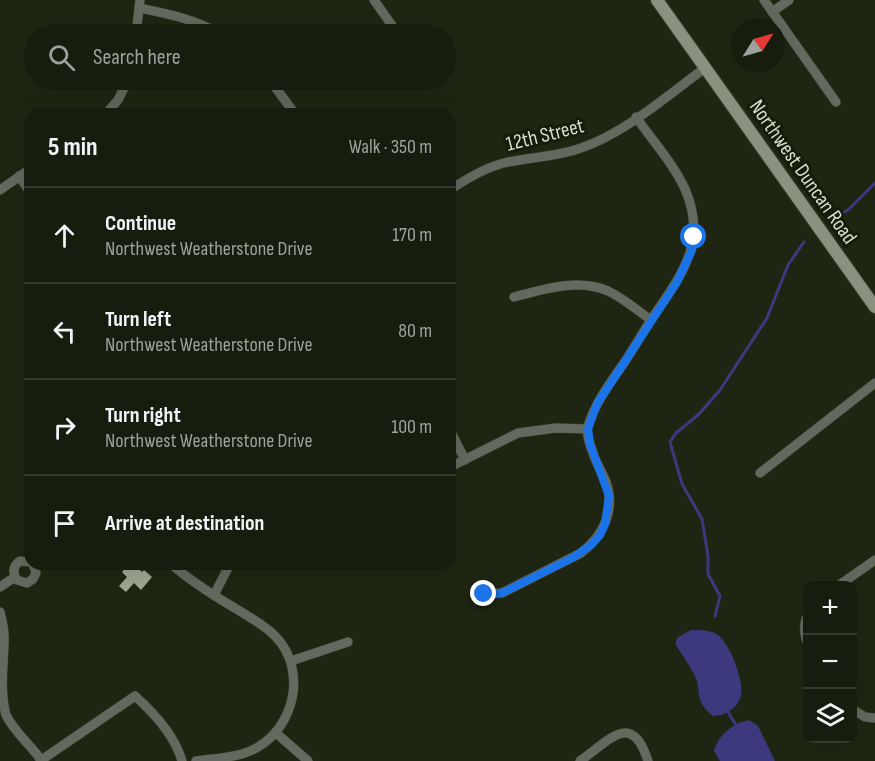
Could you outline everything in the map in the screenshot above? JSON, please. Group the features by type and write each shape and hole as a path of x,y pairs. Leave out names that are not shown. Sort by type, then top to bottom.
{"street":[{"path":"374,0 391,24"},
{"name":"Northwest Duncan Road","path":"657,0 875,307"},
{"path":"764,0 836,102"},
{"path":"772,12 789,0"},
{"path":"137,24 139,4 199,24"},
{"name":"12th Street","path":"456,186 503,164 562,154 582,148 614,132 705,68"},
{"path":"111,108 123,90"},
{"path":"278,90 291,108"},
{"path":"484,594 502,593 572,558 591,545 600,535 605,524 609,496 590,444 588,429 597,404 677,282 692,250 694,221 685,189 636,117"},
{"path":"0,190 24,173"},
{"path":"19,176 24,183"},
{"path":"514,297 557,287 590,286 607,291 627,302 651,320"},
{"path":"760,473 875,383"},
{"path":"456,464 518,434 543,429 588,429"},
{"path":"456,442 465,460"},
{"path":"844,581 875,560"},
{"path":"24,561 17,563 14,570 15,578 20,582 31,582 36,573 34,570"},
{"path":"179,570 199,586 270,630 283,644 291,661 294,676 292,703 285,720 276,732 250,751 196,761"},
{"path":"214,595 227,570"},
{"path":"0,586 15,578"},
{"path":"0,612 4,643 0,681 2,706 17,732 30,743 41,760 135,696 145,705 173,741 182,761"},
{"path":"291,661 348,642"},
{"path":"857,712 865,717 875,718"},
{"path":"580,761 631,728 643,745 648,761"},
{"path":"276,732 308,761"}],"shaded area":[{"path":"691,630 709,631 718,635 727,646 735,663 740,681 740,699 731,710 722,714 713,716 702,705 697,680 676,645 678,637"},
{"path":"749,720 758,726 775,761 720,761 714,751 719,740 732,727"}],"building":[{"path":"124,570 142,572 144,570 152,577 141,590 134,583 126,592 119,586 127,577 122,572"}],"waterway":[{"path":"839,215 848,210 875,183"},
{"path":"715,616 720,596 708,574 708,556 702,519 682,484 670,442 676,433 699,414 720,390 767,318 788,265 804,242"},
{"path":"728,712 736,725"}],"route":[{"path":"484,594 502,593 572,558 591,545 600,535 609,510 609,496 606,482 594,457 588,429 597,404 686,266 694,237"}]}
